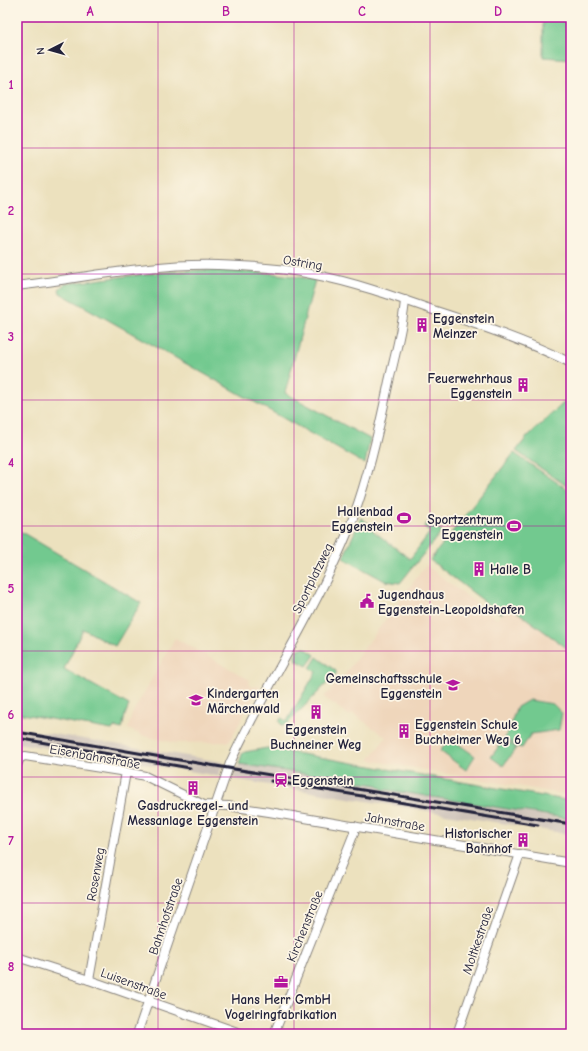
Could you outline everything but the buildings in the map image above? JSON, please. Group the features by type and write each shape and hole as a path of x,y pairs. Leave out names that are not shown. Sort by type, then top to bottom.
{"street":[{"name":"Ostring","path":"17,286 147,268 217,265 311,274 353,284 482,326 550,352 571,363"},
{"name":"Sportplatzweg","path":"216,806 230,764 246,730 286,658 330,572 349,528 373,454 394,360 405,300"},
{"name":"Eisenbahnstraße","path":"17,765 20,758 25,756 126,772 144,776 204,805 216,806"},
{"name":"Rosenweg","path":"89,980 126,772"},
{"name":"Jahnstraße","path":"216,806 228,806 571,862"},
{"name":"Bahnhofstraße","path":"137,1034 216,806"},
{"name":"Kirchenstraße","path":"274,1034 354,832 354,826"},
{"name":"Moltkestraße","path":"457,1034 520,854"},
{"name":"Luisenstraße","path":"17,957 89,980 243,1034"}],"shaded area":[{"name":"Gemeinschaftsschule Eggenstein","path":"426,565 497,619 508,605 571,651 571,791 563,794 369,760 386,737 352,713 350,716 324,697 345,674"},
{"name":"Kindergarten Märchenwald","path":"175,638 250,680 248,684 252,687 260,686 229,742 176,743 144,736 128,729 132,714"},
{"path":"17,728 223,762 219,776 17,743"},
{"path":"241,764 378,785 382,789 571,820 571,848 567,847 568,834 233,779 237,767"}],"green space":[{"path":"543,17 571,17 571,59 543,57"},
{"path":"200,270 244,271 301,277 315,280 285,393 370,439 365,464 60,293 59,289 65,284 116,277"},
{"path":"571,396 571,489 516,451 527,437"},
{"name":"Sportzentrum Eggenstein","path":"514,453 571,492 571,651 508,605 501,614 430,560"},
{"path":"361,518 374,527 372,530 410,559 430,532 424,527 429,521 442,531 400,583 385,581 343,558"},
{"path":"18,530 141,603 115,646 83,629 64,669 129,705 122,729 114,727 112,730 17,713"},
{"path":"305,648 315,655 307,666 296,660 295,657 297,650"},
{"path":"317,657 336,671 336,674 287,724 282,725 279,722 281,718 287,721 316,672 310,668"},
{"path":"529,700 553,704 562,713 559,730 531,734 522,748 517,747 505,738 517,707"},
{"path":"450,738 475,756 466,770 440,751"},
{"path":"504,739 516,748 503,766 491,757"},
{"path":"267,748 571,801 571,819 382,789 378,785 239,764 242,754 245,752"}],"railway":[{"path":"17,732 571,824"},
{"path":"17,738 190,768"},
{"path":"271,781 538,825"}],"place":[{"name":"Eggenstein Meinzer","path":"422,325"},
{"name":"Feuerwehrhaus Eggenstein","path":"523,385"},
{"name":"Hallenbad Eggenstein","path":"404,518"},
{"name":"Sportzentrum Eggenstein","path":"514,526"},
{"name":"Halle B","path":"479,569"},
{"name":"Jugendhaus Eggenstein-Leopoldshafen","path":"367,601"},
{"name":"Gemeinschaftsschule Eggenstein","path":"453,685"},
{"name":"Kindergarten Märchenwald","path":"196,700"},
{"name":"Eggenstein Buchneiner Weg","path":"316,712"},
{"name":"Eggenstein Schule Buchheimer Weg 6","path":"404,731"},
{"name":"Eggenstein","path":"281,780"},
{"name":"Gasdruckregel- und Messanlage Eggenstein","path":"193,788"},
{"name":"Historischer Bahnhof","path":"523,840"},
{"name":"Hans Herr GmbH Vogelringfabrikation","path":"281,982"}]}
